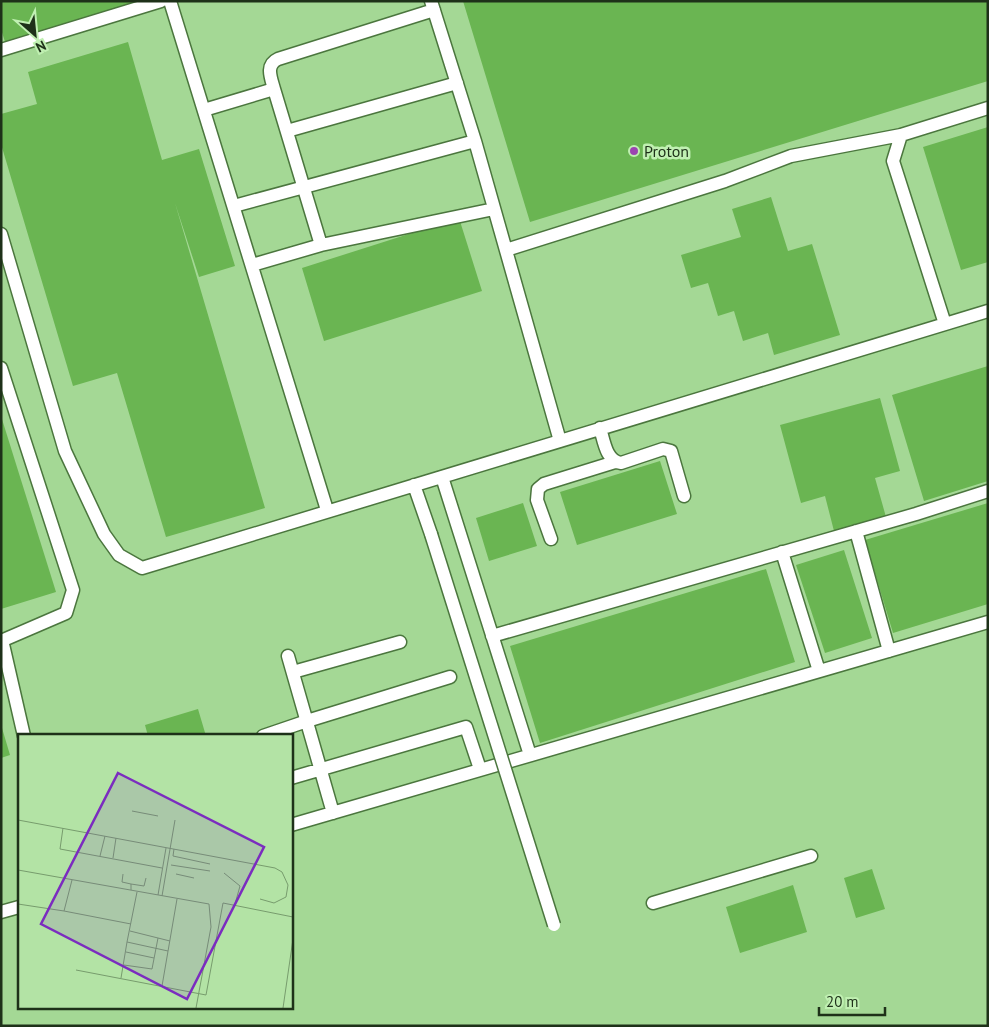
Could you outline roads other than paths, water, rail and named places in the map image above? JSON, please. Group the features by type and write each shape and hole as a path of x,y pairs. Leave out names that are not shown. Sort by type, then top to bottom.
{"lane":[{"path":"1,50 161,1"},
{"path":"170,1 326,510"},
{"path":"321,246 269,69 273,61 433,6 475,141 560,441"},
{"path":"287,131 457,82"},
{"path":"204,110 274,89"},
{"path":"506,250 725,180 791,156 901,135 988,108"},
{"path":"901,135 893,161 945,324"},
{"path":"234,206 475,141"},
{"path":"252,265 321,246 494,209"},
{"path":"1,234 65,451 104,534 119,555 142,568 326,510 988,311"},
{"path":"1,368 73,590 66,613 2,640 24,734"},
{"path":"600,428 610,458 616,462"},
{"path":"551,539 537,500 538,489 544,484 616,462 621,463 663,449 671,451 684,496"},
{"path":"442,476 530,755"},
{"path":"414,485 554,925"},
{"path":"492,636 856,531 988,490"},
{"path":"856,531 889,651"},
{"path":"782,552 819,671"},
{"path":"292,825 988,622"},
{"path":"293,672 400,642"},
{"path":"288,656 333,813"},
{"path":"268,734 307,720 450,677"},
{"path":"292,778 466,727 480,769"},
{"path":"654,903 811,856"},
{"path":"1,912 18,907"}],"place":[{"name":"Proton","path":"634,151"}]}
